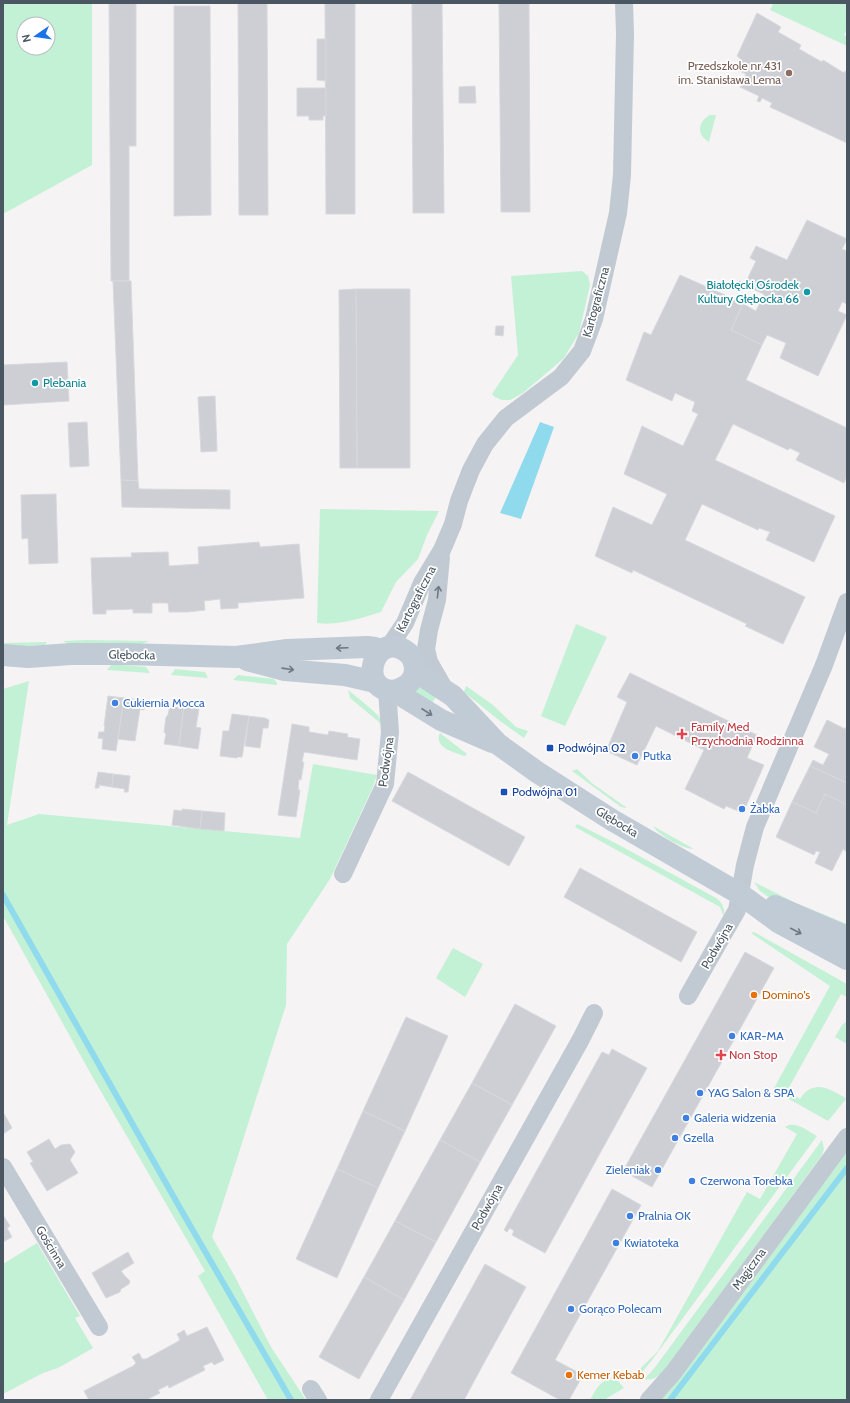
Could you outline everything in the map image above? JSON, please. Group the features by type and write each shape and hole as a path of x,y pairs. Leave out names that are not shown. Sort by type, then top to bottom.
{"street":[{"name":"Kartograficzna","path":"385,649 405,623 422,583 442,550 453,524 459,501 471,470 485,444 506,418 561,377 582,351 594,319 618,213 622,175 625,42 624,3"},
{"name":"Kartograficzna","path":"442,550 437,600 429,630 426,649 429,662 445,690"},
{"name":"Podwójna","path":"688,996 737,910 755,827 824,665 847,602"},
{"name":"Kartograficzna","path":"414,664 429,630"},
{"name":"Głębocka","path":"3,655 28,657 83,654 236,657 287,650 367,647 402,649 408,652 414,664 453,696 498,744 532,769 599,811 740,894 778,922 847,958"},
{"path":"385,649 375,658 372,665 372,674 385,688 401,689 411,682 414,664"},
{"name":"Głębocka","path":"3,662 28,657"},
{"name":"Głębocka","path":"236,657 286,670 345,675 385,688 441,720 498,744"},
{"name":"Podwójna","path":"343,874 385,784 390,732 385,688"},
{"name":"Głębocka","path":"740,894 784,909 847,937"},
{"name":"Podwójna","path":"379,1400 577,1046 594,1012"},
{"name":"Magiczna","path":"649,1400 673,1373 847,1137"},
{"name":"Gościnna","path":"3,1167 99,1327"}],"green space":[{"path":"3,3 92,3 92,165 3,214"},
{"path":"772,3 847,3 847,29 844,35 847,37 847,46 770,10 773,4"},
{"path":"710,115 716,115 709,142 702,136 700,128 703,121"},
{"path":"582,271 588,276 590,285 579,333 564,358 523,393 510,400 502,400 495,397 492,394 518,355 511,276"},
{"path":"320,509 439,511 427,535 418,559 396,582 381,612 341,622 325,624 317,623"},
{"path":"576,624 607,637 565,726 541,716"},
{"path":"63,641 149,641 139,645 67,643"},
{"path":"47,642 45,645 3,647 3,643"},
{"path":"112,664 146,667 150,673 107,670"},
{"path":"175,669 205,672 208,678 171,675"},
{"path":"238,675 274,679 277,685 233,680"},
{"path":"29,681 7,825 39,814 300,838 313,764 377,775 372,789 330,879 287,944 286,1005 212,1237 234,1275 271,1347 306,1400 268,1400 198,1276 205,1271 92,1076 3,916 3,689"},
{"path":"419,683 437,695 431,705 413,691"},
{"path":"466,686 493,705 516,727 528,731 524,738 464,692"},
{"path":"348,690 378,715 381,726 379,722 350,698"},
{"path":"440,733 467,754 465,756 442,746 439,738"},
{"path":"577,769 593,784 627,808 621,807 572,771"},
{"path":"577,824 619,845 716,898 723,906 724,917 720,907 575,827"},
{"path":"653,826 694,849 684,847 671,841"},
{"path":"754,882 796,903 847,924 847,931 767,896 760,891"},
{"path":"754,932 847,984 847,997 841,994 787,1091 800,1099 810,1089 821,1087 844,1097 846,1099 828,1121 773,1090 830,986 751,933"},
{"path":"453,948 483,964 465,997 436,978"},
{"path":"847,1021 847,1044 835,1037 842,1025"},
{"path":"789,1125 800,1126 817,1136 652,1360 639,1376 638,1372 640,1369 658,1351 747,1192 760,1199 797,1134 785,1127"},
{"path":"822,1140 824,1149 822,1155 667,1367 660,1375 651,1379 644,1379 653,1370"},
{"path":"847,1152 847,1400 660,1400 671,1389"},
{"path":"37,1243 80,1316 75,1318 93,1348 58,1368 43,1373 3,1394 3,1264"},
{"path":"607,1379 618,1381 624,1388 604,1400 590,1400 599,1385"}],"water":[{"path":"540,422 554,427 521,519 500,513"}],"building":[{"path":"109,3 136,3 136,146 129,146 129,281 111,281"},
{"path":"238,3 267,3 268,215 239,215"},
{"path":"325,3 355,3 355,214 326,214"},
{"path":"412,3 442,3 444,213 413,213"},
{"path":"499,3 529,3 530,212 501,212"},
{"path":"174,6 210,6 211,215 174,216"},
{"path":"757,13 781,27 778,32 801,45 799,49 822,62 823,60 844,73 845,71 847,72 847,143 770,107 772,103 762,98 760,102 757,101 759,96 740,87 746,74 735,69 740,58 737,56"},
{"path":"317,39 326,39 326,81 317,80"},
{"path":"475,86 476,103 459,103 459,87"},
{"path":"297,88 326,88 326,116 323,116 323,120 309,120 309,116 297,116"},
{"path":"807,220 847,239 842,249 847,251 847,304 842,302 838,311 847,315 818,376 780,358 786,343 767,335 762,345 731,330 743,304 756,311 764,294 739,283 739,281 745,284 756,261 750,258 756,246 787,260"},
{"path":"680,275 743,303 731,330 762,345 746,380 847,428 847,476 844,483 796,460 800,453 790,448 788,450 733,424 715,460 835,516 814,562 766,540 770,532 759,528 758,530 702,504 685,540 805,597 783,644 745,626 747,624 633,570 632,573 595,556 613,507 652,525 667,494 624,474 642,426 683,446 698,414 692,411 695,402 675,393 672,401 626,380 644,332 651,335"},
{"path":"113,281 131,281 138,481 121,480"},
{"path":"356,289 410,289 410,468 357,468"},
{"path":"356,289 357,468 340,468 339,290"},
{"path":"496,326 504,326 503,336 495,335"},
{"name":"Plebania","path":"67,362 69,401 3,405 3,365"},
{"path":"215,396 217,451 201,452 198,397"},
{"path":"87,422 89,466 70,467 68,423"},
{"path":"121,480 138,481 139,489 230,490 230,509 122,507"},
{"path":"56,494 58,563 29,564 28,538 22,539 21,495"},
{"path":"259,542 260,547 299,544 304,598 238,603 238,608 221,609 220,599 204,601 205,610 188,612 169,612 168,603 152,603 152,613 133,613 133,609 106,610 106,614 93,614 91,558 132,557 131,553 168,552 169,566 199,564 198,547"},
{"path":"630,673 757,735 747,758 764,765 743,813 726,806 724,809 685,789 704,750 656,726 637,765 606,751 627,702 617,697"},
{"path":"108,696 124,698 116,751 102,749 103,739 98,738 99,732 104,732"},
{"path":"124,698 141,700 141,702 146,701 144,710 140,709 135,741 118,739"},
{"path":"170,705 184,707 179,746 164,744 166,734 164,732 166,717 168,715"},
{"path":"184,707 199,709 196,727 201,728 198,749 179,746"},
{"path":"232,714 249,716 242,757 237,758 220,756 223,731 229,731"},
{"path":"249,716 269,720 268,728 263,728 260,748 245,746"},
{"path":"827,720 845,729 847,726 847,783 810,766 813,760 823,765 829,754 814,747"},
{"path":"292,724 309,727 309,732 328,735 329,731 348,734 347,737 360,739 357,760 304,752 301,780 299,779 298,790 300,790 296,817 278,815"},
{"path":"810,766 847,783 847,805 825,794 816,813 792,802"},
{"path":"98,772 113,774 112,787 99,785 99,788 95,788"},
{"path":"408,772 525,837 509,866 392,801"},
{"path":"113,774 130,776 128,792 124,792 125,789 112,787"},
{"path":"825,794 847,805 847,852 843,849 832,871 815,863 820,852 816,851 814,855 776,837 792,802 816,813"},
{"path":"182,809 202,811 200,829 172,825 174,810 182,811"},
{"path":"202,811 225,813 224,831 200,829"},
{"path":"580,868 697,932 681,962 564,897"},
{"path":"745,952 774,968 652,1187 623,1171"},
{"path":"515,1004 556,1026 512,1105 472,1083"},
{"path":"406,1017 448,1036 405,1131 363,1111"},
{"path":"612,1049 647,1068 545,1253 512,1235 514,1231 510,1228 507,1232 504,1230 602,1052 609,1055"},
{"path":"472,1083 512,1105 480,1162 440,1140"},
{"path":"363,1111 405,1131 378,1188 337,1169"},
{"path":"3,1112 12,1128 3,1134"},
{"path":"49,1139 55,1149 61,1145 70,1144 75,1152 70,1160 78,1173 47,1191 30,1163 33,1162 27,1152"},
{"path":"440,1140 480,1162 436,1242 395,1221"},
{"path":"337,1169 378,1188 337,1278 296,1259"},
{"path":"612,1189 641,1205 555,1360 583,1375 569,1400 560,1400 511,1373"},
{"path":"3,1215 10,1226 7,1228 12,1237 3,1242"},
{"path":"395,1221 436,1242 404,1300 364,1277"},
{"path":"128,1252 134,1263 121,1271 130,1281 129,1284 121,1289 120,1292 106,1298 92,1273"},
{"path":"485,1264 526,1287 464,1400 410,1400"},
{"path":"364,1277 404,1300 359,1379 319,1357"},
{"path":"207,1327 224,1360 214,1365 212,1362 203,1366 205,1370 169,1388 168,1385 158,1390 160,1393 146,1400 89,1400 84,1391 133,1366 136,1363 132,1357 139,1353 142,1359 146,1359 180,1340 177,1334 184,1330 187,1336"}],"waterway":[{"path":"3,895 184,1215 291,1400"},
{"path":"670,1400 847,1168"}],"place":[{"name":"Przedszkole nr 431 im. Stanisława Lema","path":"789,73"},
{"name":"Białołęcki Ośrodek Kultury Głębocka 66","path":"807,292"},
{"name":"Plebania","path":"35,383"},
{"name":"Cukiernia Mocca","path":"115,703"},
{"name":"Family Med Przychodnia Rodzinna","path":"682,734"},
{"name":"Podwójna 02","path":"550,748"},
{"name":"Putka","path":"635,756"},
{"name":"Podwójna 01","path":"504,792"},
{"name":"Żabka","path":"742,809"},
{"name":"Domino's","path":"754,995"},
{"name":"KAR-MA","path":"732,1036"},
{"name":"Non Stop","path":"721,1055"},
{"name":"YAG Salon & SPA","path":"700,1093"},
{"name":"Galeria widzenia","path":"686,1118"},
{"name":"Gzella","path":"675,1138"},
{"name":"Zieleniak","path":"658,1170"},
{"name":"Czerwona Torebka","path":"692,1181"},
{"name":"Pralnia OK","path":"630,1216"},
{"name":"Kwiatoteka","path":"616,1243"},
{"name":"Gorąco Polecam","path":"571,1309"},
{"name":"Kemer Kebab","path":"569,1375"}]}
